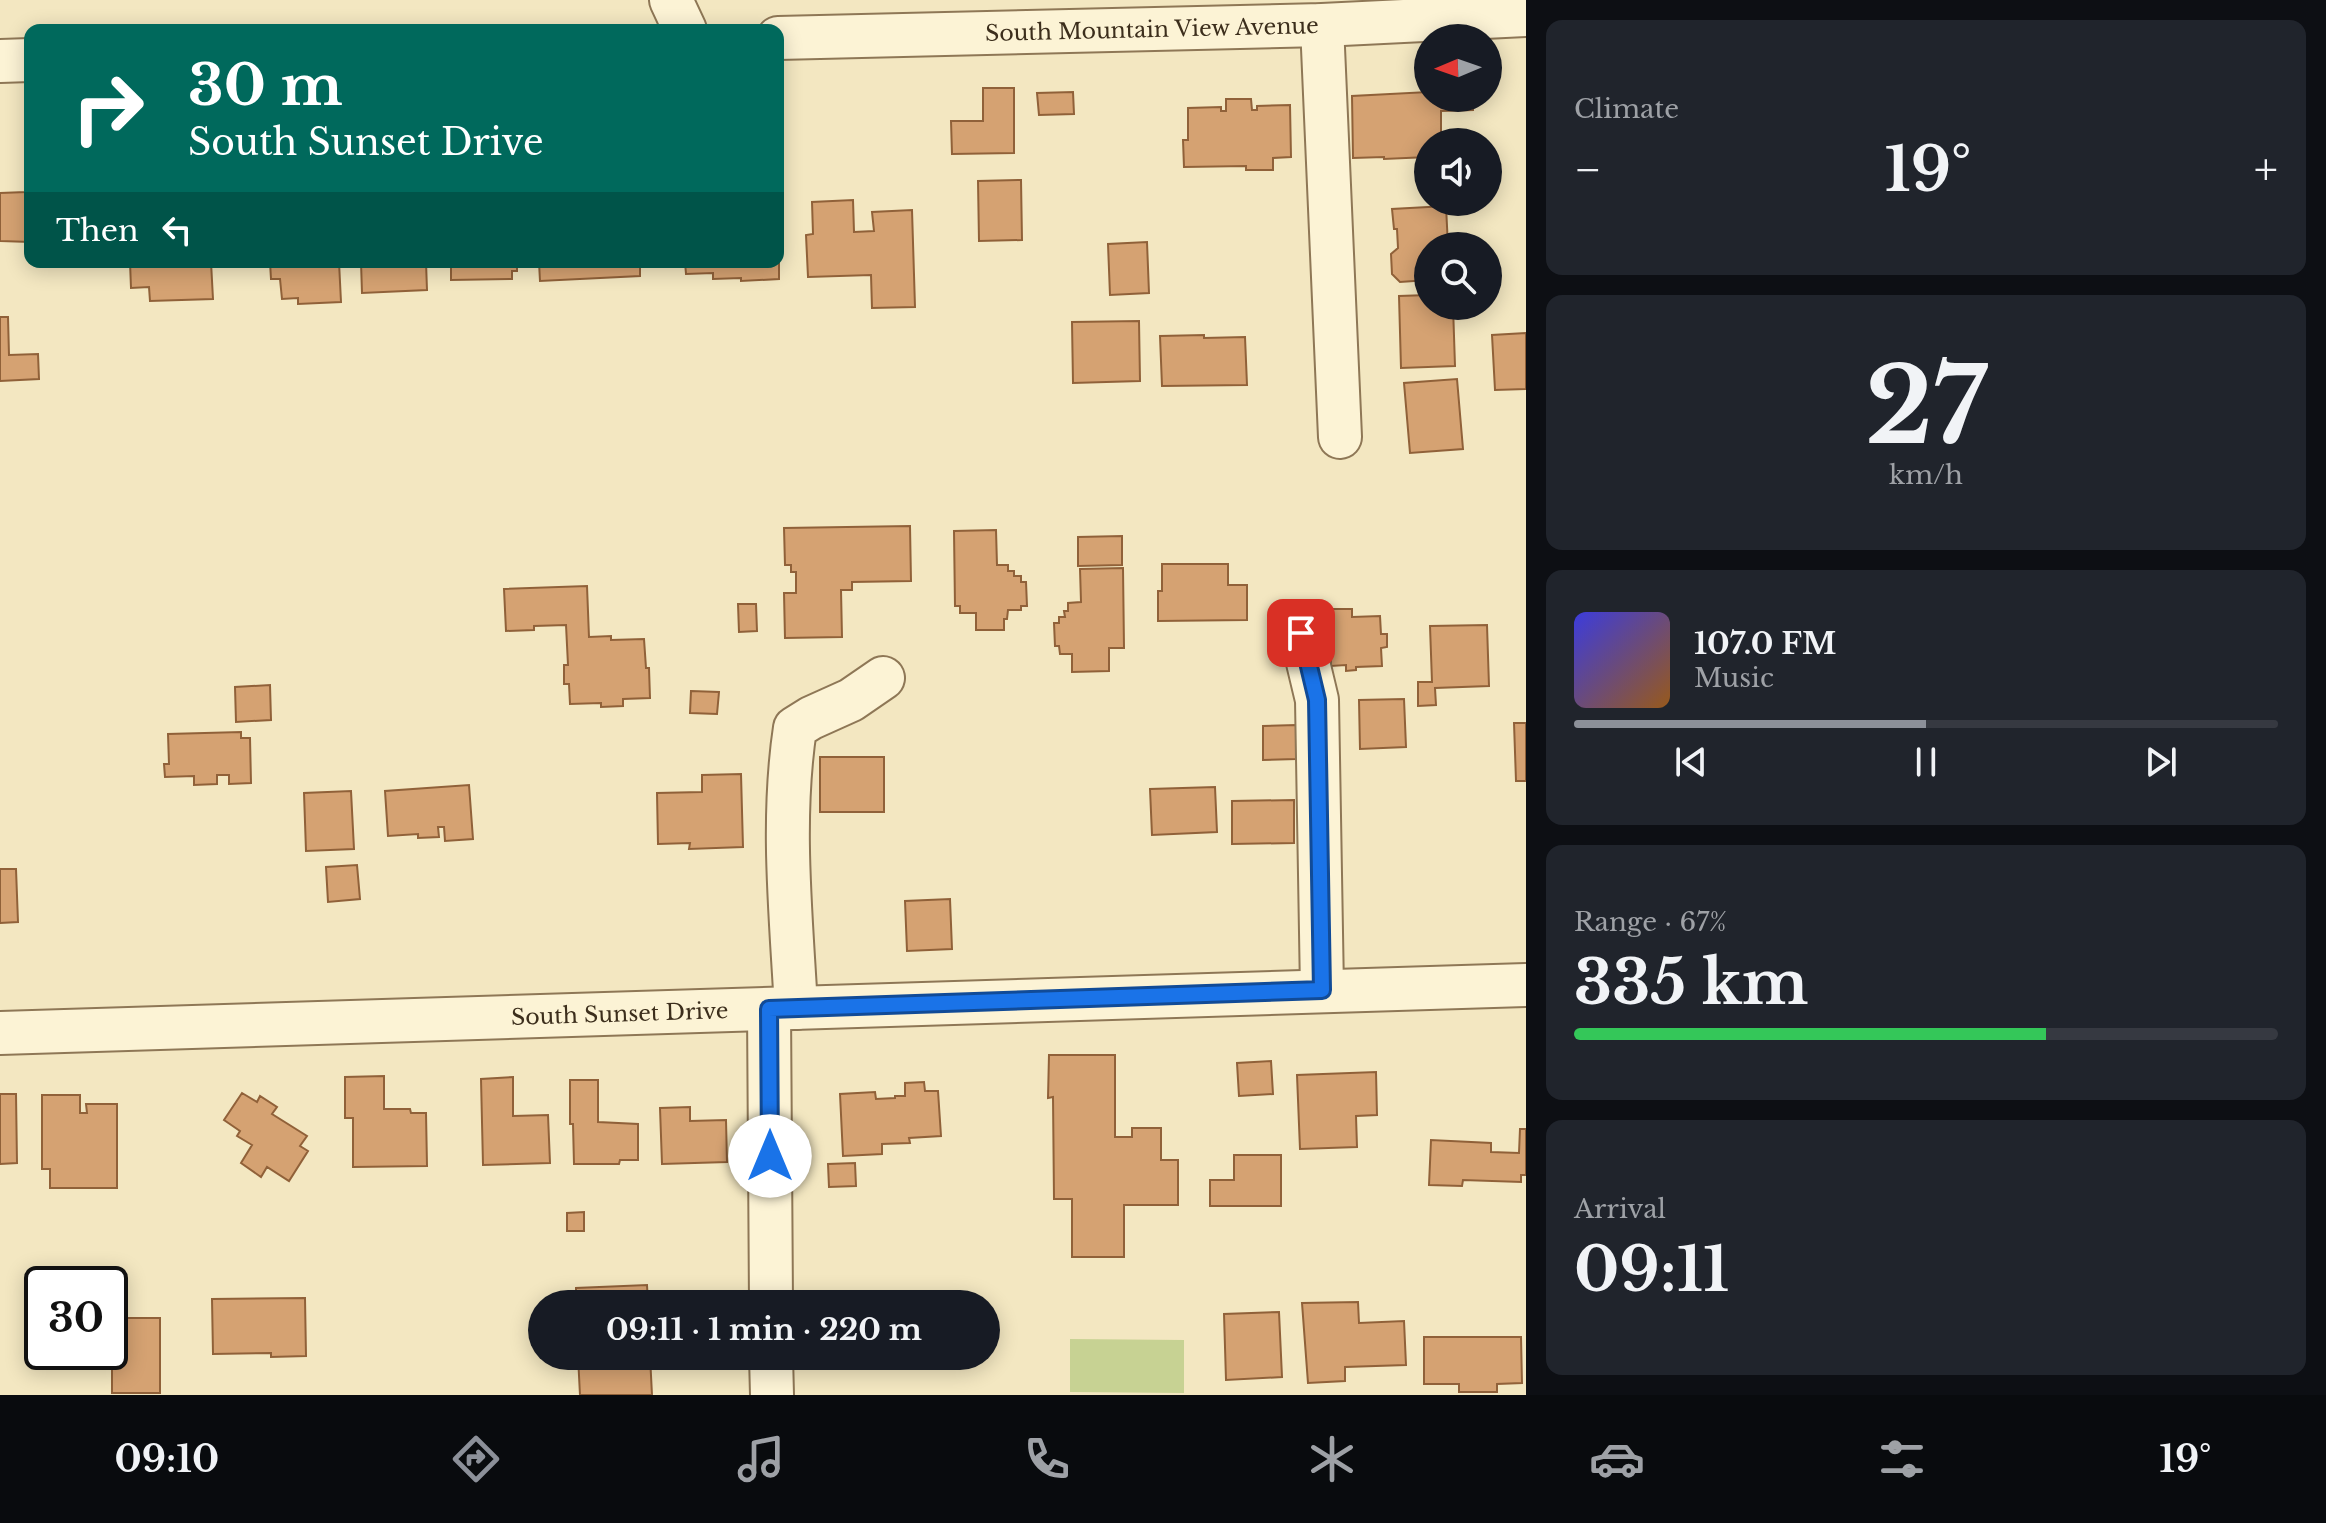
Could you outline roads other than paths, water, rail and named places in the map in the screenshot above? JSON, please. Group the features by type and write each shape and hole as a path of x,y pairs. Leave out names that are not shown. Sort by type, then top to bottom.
{"street":[{"path":"671,0 682,24"},
{"name":"South Mountain View Avenue","path":"784,38 1322,25 1526,15"},
{"path":"1322,25 1340,437"},
{"path":"0,61 24,60"},
{"path":"1301,633 1317,700 1322,990"},
{"path":"772,1290 789,767 795,728 851,700 883,678"},
{"name":"South Sunset Drive","path":"0,1033 1526,985"},
{"path":"771,1370 772,1395"}]}
